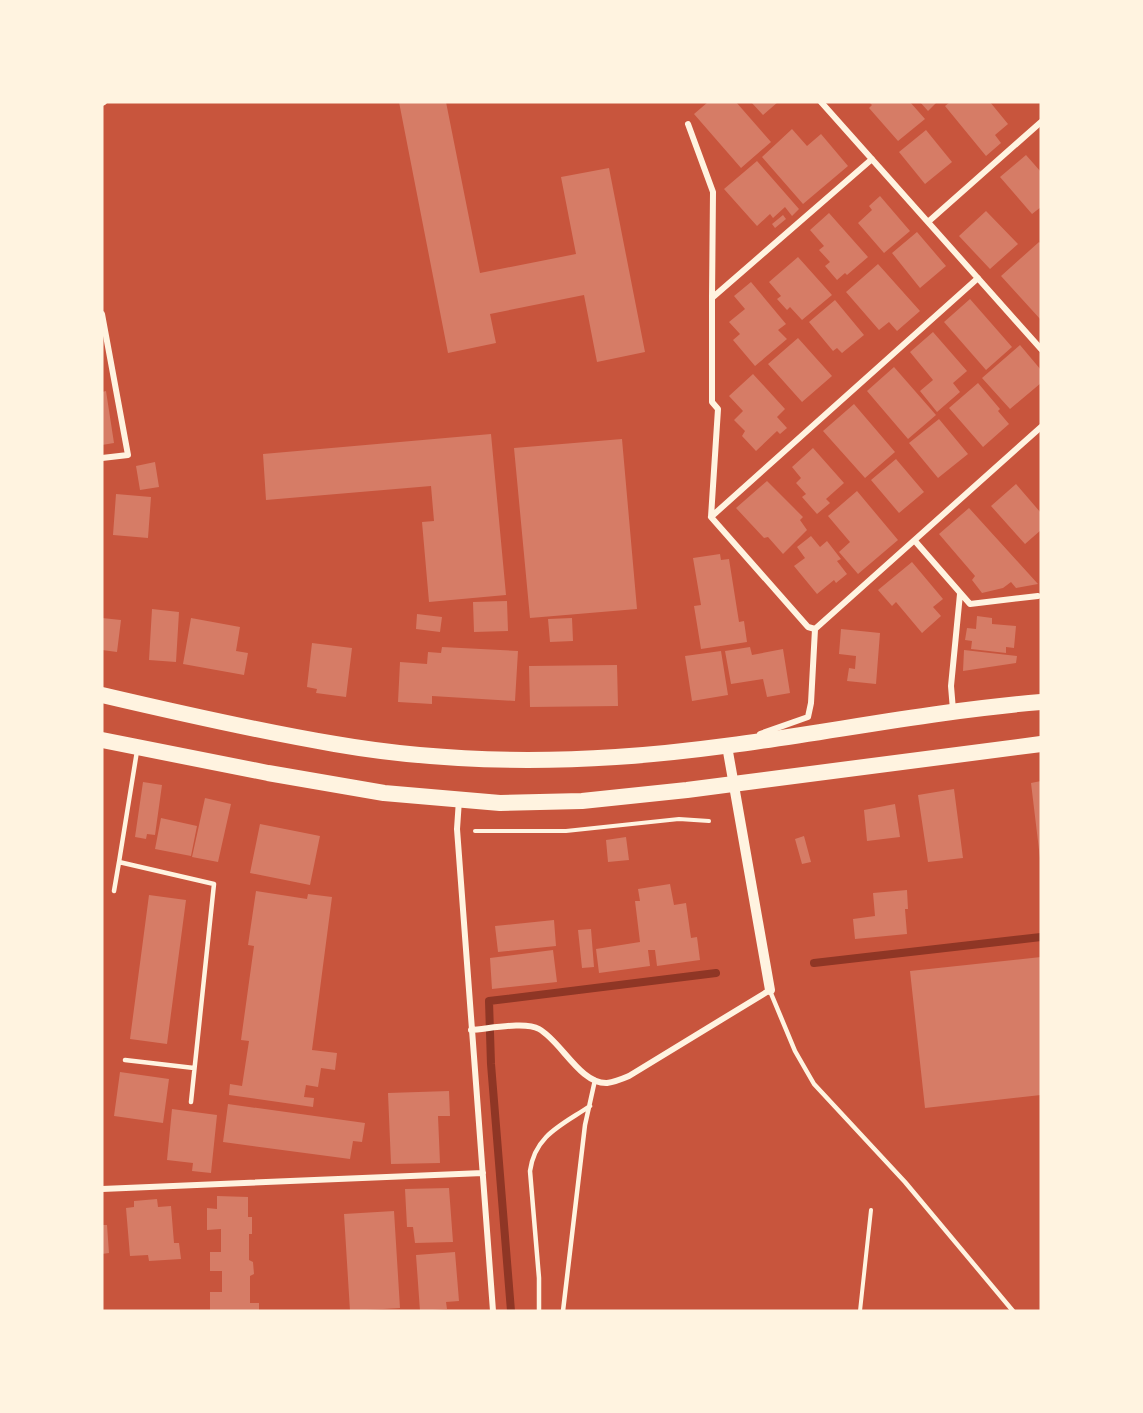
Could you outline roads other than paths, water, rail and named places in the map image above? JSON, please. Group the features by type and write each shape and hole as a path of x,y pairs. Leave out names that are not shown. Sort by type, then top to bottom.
{"highway":[{"path":"102,695 336,745 469,758 557,759 616,757 727,746 954,712 1041,702"},
{"path":"102,740 384,793 500,803 582,801 733,785 1041,744"}],"street":[{"path":"826,104 1041,349"},
{"path":"928,222 1041,122"},
{"path":"688,123 713,192 712,402 718,409 711,517 808,627 815,629"},
{"path":"712,298 872,159"},
{"path":"711,517 978,278"},
{"path":"102,314 128,455 102,458"},
{"path":"1034,342 1041,336"},
{"path":"471,1030 526,1026 539,1028 579,1069 595,1080 606,1083 629,1077 770,990 727,746 808,717 811,703 815,629 1041,427"},
{"path":"915,541 970,604 1038,596"},
{"path":"954,712 951,686 960,594"},
{"path":"459,800 457,829 493,1311"},
{"path":"102,1189 483,1173"}],"lane":[{"path":"114,891 137,748"},
{"path":"119,862 214,884 191,1102"},
{"path":"770,990 795,1051 814,1084 904,1182 1013,1311"},
{"path":"125,1060 194,1068"},
{"path":"563,1311 585,1125 595,1080"},
{"path":"538,1311 539,1278 530,1171 532,1158 543,1138 590,1106"}],"waterway":[{"path":"814,963 1041,937"},
{"path":"511,1311 491,1064 489,1001 716,973"}]}
